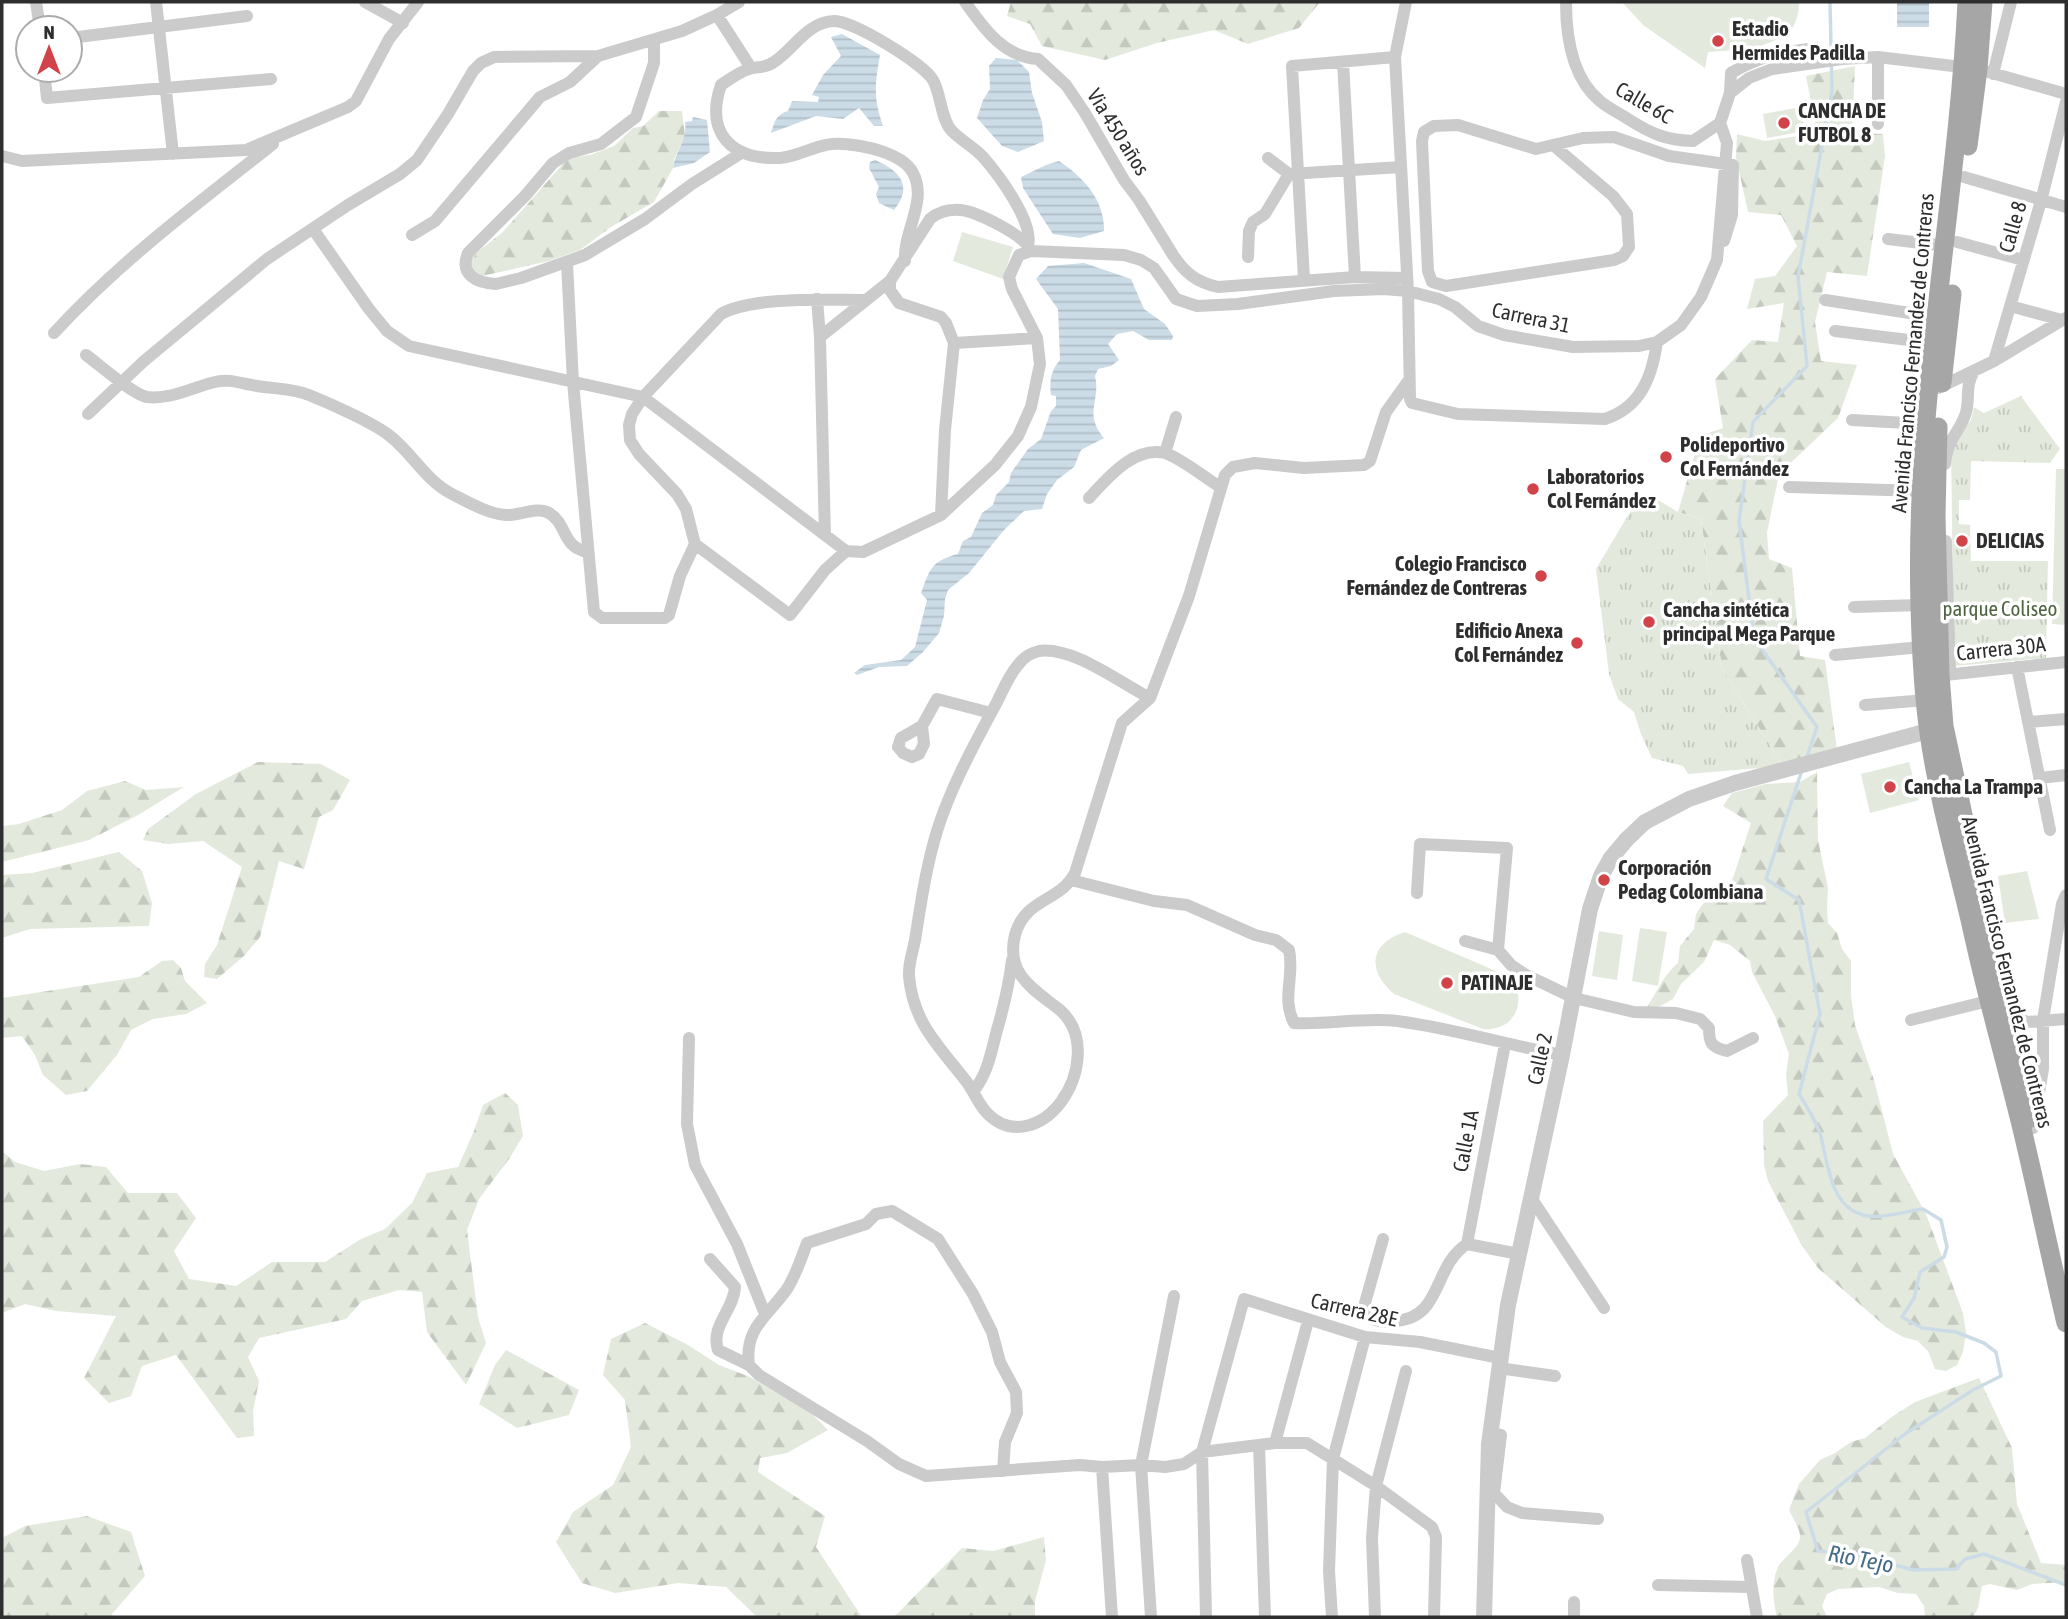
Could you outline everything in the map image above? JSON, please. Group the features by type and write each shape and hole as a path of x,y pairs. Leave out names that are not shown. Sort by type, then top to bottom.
{"main road":[{"name":"Avenida Francisco Fernandez de Contreras","path":"1967,2 1978,70 1952,244 1938,387 1936,504 1945,675 1944,726 2066,1269"},
{"name":"Avenida Francisco Fernandez de Contreras","path":"1983,2 1978,70 1964,177 1936,317 1933,343 1938,387 1925,424 1920,491 1922,647 1928,731 1936,774 2066,1323"}],"street":[{"path":"156,2 173,154"},
{"path":"365,2 403,23"},
{"path":"2,156 22,161 246,150 348,107 356,101 389,39 418,2"},
{"path":"88,414 122,381 267,259 400,174 417,160 473,71 481,63 494,57 598,56 654,40 717,15 739,2"},
{"name":"Via 450 años","path":"965,2 989,34 1002,46 1028,58 1038,59 1066,85 1185,272 1207,284 1228,287 1304,279"},
{"path":"1406,2 1395,57 1410,399 1415,405 1458,414 1605,419 1626,410 1645,388 1653,366 1657,342 1681,325 1701,297 1732,215 1733,165 1669,156 1614,137 1571,140 1536,149 1458,125 1434,126 1424,132 1422,141 1427,258 1432,282 1446,286 1546,272 1623,256 1629,247 1627,214 1613,196 1553,145"},
{"name":"Calle 6C","path":"1566,2 1569,47 1588,89 1601,102 1669,141 1693,141"},
{"path":"1978,70 2011,2"},
{"path":"717,15 751,68"},
{"path":"84,37 247,16"},
{"path":"905,261 904,246 919,197 912,170 884,152 843,144 829,144 782,158 764,158 743,152 727,143 721,135 716,111 722,85 751,68 761,69 774,62 809,31 835,21 853,26 910,58 933,79 950,129 983,156 1013,199 1028,228 1030,248"},
{"path":"654,40 654,63 636,117 601,144 569,153 553,163 525,196 468,253 464,261 466,271 472,278 484,284 496,284 567,263 645,219 692,184 743,152"},
{"path":"1725,163 1727,143 1720,123 1730,93 1731,73 1753,60 1784,51 1809,49 1824,60 1878,57 1978,70 2066,94"},
{"path":"412,236 435,221 540,97 570,82 598,56"},
{"path":"566,57 570,82"},
{"path":"1395,57 1292,66 1293,174 1304,279 1356,276 1407,284"},
{"path":"1878,57 1878,124"},
{"path":"1343,62 1356,276"},
{"path":"46,84 47,98 271,79"},
{"name":"Calle 8","path":"1994,361 2041,201 2066,102"},
{"path":"1693,158 1693,141 1720,123"},
{"path":"54,333 141,247 285,135"},
{"path":"1571,140 1573,161"},
{"path":"1268,158 1293,174 1401,167"},
{"path":"1248,257 1249,231 1253,222 1265,214 1293,174"},
{"path":"1964,177 2066,207"},
{"path":"820,337 890,281 930,219 946,210 972,212 1008,231 1030,248 1124,255 1140,260 1154,268 1176,299 1197,306 1238,304 1334,290 1407,284"},
{"path":"313,229 387,331 409,346 643,397 846,551 863,552 940,515 995,466 1018,436 1031,407 1040,364 1037,338 1012,289 1009,277 1019,255 1030,248"},
{"path":"1888,239 1952,244 2023,260"},
{"path":"567,263 573,382 588,552 597,616 665,618 673,610 680,576 695,544"},
{"path":"890,281 890,290 899,303 941,317 954,343 940,515"},
{"name":"Carrera 31","path":"1407,284 1455,307 1478,326 1504,335 1573,347 1629,346 1657,342"},
{"path":"846,551 825,569 790,615 695,544 686,509 677,494 639,454 630,440 629,425 632,414 643,397 721,313 746,304 817,299 865,300"},
{"path":"817,299 825,535"},
{"path":"1825,300 1936,317"},
{"path":"2010,306 2064,319"},
{"path":"1938,387 1994,361 2064,319"},
{"path":"1835,331 1933,343"},
{"path":"954,343 1037,338"},
{"path":"86,355 136,393 148,397 178,393 216,381 229,380 308,394 390,436 427,477 450,493 506,515 541,511 549,513 559,523 570,545 579,551 588,552"},
{"path":"1945,675 1946,449 1964,420 1967,387 1974,371"},
{"path":"973,1092 983,1079 1009,991 1013,944 1022,918 1032,906 1065,888 1072,880 1122,723 1150,698 1189,596 1225,475 1233,467 1244,464 1304,468 1367,464 1386,412 1409,380"},
{"path":"1938,387 1966,397"},
{"path":"1165,453 1177,417"},
{"path":"1852,420 1925,424"},
{"path":"1088,498 1120,466 1148,453 1165,453 1220,487"},
{"path":"1789,487 1920,491"},
{"path":"1854,607 1920,605"},
{"path":"1835,655 1922,647"},
{"path":"1013,944 1020,976 1044,1000 1062,1012 1079,1046 1078,1070 1062,1101 1042,1122 1018,1129 1001,1123 986,1112 942,1054 913,999 909,972 925,880 937,830 991,713 1016,666 1026,657 1044,650 1062,653 1150,698"},
{"name":"Carrera 30A","path":"1945,675 2066,662"},
{"path":"2017,667 2050,830"},
{"path":"922,726 937,699 991,713"},
{"path":"1865,705 1926,701"},
{"path":"2029,722 2066,719"},
{"name":"Calle 2","path":"1484,1617 1499,1363 1590,909 1601,876 1611,858 1645,822 1689,799 1762,776 1928,731"},
{"path":"2040,778 2066,775"},
{"path":"1417,893 1420,844 1507,848 1498,950"},
{"path":"1072,880 1154,901 1187,905 1255,935 1276,940 1289,950 1291,960 1288,1010 1294,1023 1396,1021 1562,1055"},
{"path":"2034,1128 2043,1069 2043,1020 2062,904 2066,895"},
{"path":"1465,941 1498,950 1511,965 1526,975 1574,998 1634,1012 1676,1013 1700,1019 1709,1028 1709,1042 1714,1048 1727,1051 1753,1038"},
{"path":"1911,1020 1988,1001"},
{"path":"2009,1014 2027,1021 2066,1019"},
{"path":"689,1038 687,1124 695,1165 737,1244 765,1314"},
{"name":"Calle 1A","path":"1467,1244 1505,1044"},
{"path":"1532,1199 1604,1308"},
{"path":"749,1365 747,1350 750,1336 787,1289 797,1272 807,1243 866,1224 876,1213 892,1211 938,1238 973,1294 992,1332 1000,1362 1016,1392 1017,1413 1005,1442 1003,1471"},
{"path":"1383,1239 1365,1303 1368,1317 1379,1321 1415,1318 1421,1314 1430,1302 1455,1252 1467,1244 1519,1254"},
{"path":"710,1259 735,1287 734,1297 715,1340 718,1350 749,1365 759,1375 867,1441 899,1464 926,1476 1080,1465 1165,1467 1185,1464 1202,1452 1275,1443 1307,1443 1376,1486 1432,1527 1435,1532 1434,1617"},
{"path":"1151,1617 1141,1465 1174,1296"},
{"name":"Carrera 28E","path":"1202,1452 1244,1299 1365,1337 1420,1342 1555,1376"},
{"path":"1275,1443 1308,1321"},
{"path":"1332,1617 1329,1571 1333,1459 1365,1337"},
{"path":"1375,1617 1372,1559 1376,1486 1406,1371"},
{"path":"1493,1441 1494,1493 1507,1507 1522,1513 1598,1519"},
{"path":"1259,1445 1265,1617"},
{"path":"1202,1452 1206,1617"},
{"path":"1102,1467 1112,1617"},
{"path":"1747,1560 1757,1617"},
{"path":"1658,1585 1751,1587"},
{"path":"1574,1602 1574,1617"}],"green space":[{"path":"1011,2 1320,2 1299,28 1248,44 1214,30 1157,43 1105,60 1042,46 1030,24 1007,16"},
{"name":"Estadio Hermides Padilla","path":"1622,2 1799,2 1793,27 1782,37 1738,53 1737,50 1708,52 1705,68 1643,25"},
{"path":"1855,66 1852,133 1883,134 1885,156 1867,276 1827,272 1815,322 1821,361 1857,365 1838,418 1779,474 1767,533 1769,559 1792,568 1800,656 1825,660 1837,750 1783,766 1722,669 1701,519 1678,512 1700,436 1723,428 1715,379 1752,340 1778,342 1784,303 1747,309 1755,279 1775,276 1797,246 1781,215 1748,212 1736,157 1737,134 1765,141 1804,135 1815,122 1806,76"},
{"name":"CANCHA DE FUTBOL 8","path":"1801,107 1805,131 1767,138 1763,114"},
{"path":"659,111 682,111 685,136 674,159 673,168 654,202 611,227 580,250 549,261 482,276 472,270 471,261 476,253 502,233 568,158 590,155 614,146 633,128 643,126"},
{"path":"962,232 1013,247 1003,279 953,261"},
{"name":"parque Coliseo","path":"2021,396 2060,449 2050,463 1971,461 1970,500 1959,500 1959,524 1970,525 1971,561 2048,561 2046,658 1954,666 1951,445 1971,420 1974,407 1984,413"},
{"path":"2056,469 2066,469 2066,625 2052,624"},
{"path":"1658,500 1678,512 1701,519 1722,669 1783,766 1688,774 1683,766 1652,758 1634,712 1618,699 1609,674 1596,569 1630,512"},
{"path":"258,762 321,764 350,780 333,810 319,817 304,869 279,861 260,937 245,955 217,979 204,977 205,964 217,945 242,867 203,841 168,844 143,840 148,829 196,794"},
{"name":"Cancha La Trampa","path":"1909,762 1919,800 1870,813 1861,774"},
{"path":"1817,772 1818,840 1828,888 1828,923 1837,933 1842,949 1851,961 1851,995 1855,1025 1874,1080 1893,1154 1926,1214 1963,1313 1966,1333 1963,1352 1957,1365 1946,1371 1935,1369 1928,1351 1918,1341 1903,1337 1886,1327 1818,1268 1802,1246 1768,1181 1764,1165 1763,1121 1788,1095 1786,1074 1789,1054 1775,1016 1752,972 1750,961 1730,945 1714,940 1704,962 1681,984 1673,999 1653,1010 1647,1007 1678,963 1680,946 1694,929 1696,914 1705,901 1723,901 1734,875 1751,823 1723,806 1732,793 1766,784 1800,782"},
{"path":"125,781 146,790 184,787 89,840 2,862 2,826 19,824 62,810 87,791"},
{"path":"119,852 142,871 152,903 149,926 30,929 2,938 2,875 32,873"},
{"path":"2027,871 2039,919 2005,923 1998,876"},
{"path":"1640,928 1667,932 1658,986 1632,981"},
{"path":"1599,931 1623,935 1617,980 1592,976"},
{"path":"1405,932 1510,977 1516,986 1518,1005 1510,1020 1494,1029 1483,1029 1394,994 1379,976 1376,958 1385,943"},
{"path":"173,960 181,968 185,981 207,1003 186,1014 153,1019 131,1030 117,1055 87,1091 66,1095 43,1075 35,1055 22,1036 2,1038 2,998 139,977 162,961"},
{"path":"505,1093 518,1105 523,1136 479,1199 467,1230 478,1317 486,1343 466,1385 427,1332 422,1292 399,1290 362,1301 346,1319 259,1338 248,1357 259,1381 253,1411 254,1436 237,1438 176,1355 142,1366 131,1396 109,1403 84,1378 116,1316 56,1311 25,1304 2,1313 2,1151 15,1162 44,1171 80,1164 106,1167 128,1193 177,1193 196,1218 174,1251 189,1279 236,1286 272,1262 325,1262 361,1239 385,1229 412,1203 427,1173 458,1167 483,1105"},
{"path":"645,1323 719,1365 750,1377 810,1412 828,1430 787,1453 760,1458 758,1472 825,1516 816,1547 862,1617 757,1617 726,1587 678,1583 615,1593 582,1583 556,1542 573,1512 613,1485 631,1447 625,1400 603,1375 611,1339"},
{"path":"506,1350 579,1390 569,1415 517,1428 479,1404 495,1365"},
{"path":"1979,1378 2012,1448 2017,1504 2041,1563 2066,1565 2066,1582 2032,1584 2017,1590 1990,1584 1982,1586 1978,1608 1973,1617 1925,1617 1924,1606 1916,1594 1898,1593 1879,1587 1838,1589 1827,1594 1822,1606 1827,1617 1777,1617 1774,1579 1780,1563 1800,1540 1799,1530 1789,1510 1799,1484 1820,1460 1851,1442 1865,1438 1915,1402"},
{"path":"87,1516 131,1532 145,1576 112,1614 113,1617 2,1617 2,1538 25,1526"},
{"path":"1044,1537 1046,1560 1035,1601 1035,1617 894,1617 962,1548 993,1551"}],"water":[{"path":"1897,2 1929,2 1929,27 1897,27"},
{"path":"842,34 880,55 876,90 883,126 874,126 859,108 843,119 816,116 771,133 776,119 788,111 792,101 818,102 819,97 812,95 823,75 841,56 831,37"},
{"path":"996,58 1017,60 1029,72 1032,93 1042,122 1044,141 1018,152 1002,146 977,118 990,89 989,66"},
{"path":"693,117 707,120 710,152 694,163 673,168 685,134 685,122 692,121"},
{"path":"875,160 891,169 901,180 903,193 894,210 879,203 876,194 879,187 869,168 870,162"},
{"path":"1059,161 1084,182 1097,199 1104,231 1080,238 1053,234 1023,188 1021,177"},
{"path":"1084,263 1131,279 1144,309 1165,324 1173,336 1172,340 1149,340 1133,331 1117,334 1108,344 1119,360 1111,366 1098,369 1095,376 1095,422 1104,438 1081,450 1074,467 1057,480 1047,494 1042,509 1024,511 1004,530 969,573 948,590 939,633 923,652 907,666 879,667 857,675 854,673 865,665 901,660 915,647 927,600 921,593 933,567 958,554 963,541 971,537 982,513 993,505 996,495 1009,482 1011,473 1028,449 1041,439 1051,411 1056,406 1056,396 1051,395 1051,381 1060,360 1058,309 1036,279 1048,266"}],"waterway":[{"path":"1806,759 1817,727 1754,638 1739,521 1753,422 1807,366 1798,277 1832,91 1830,2"},
{"name":"Rio Tejo","path":"1802,770 1766,879 1799,900 1820,1014 1799,1094 1820,1133 1828,1169 1837,1192 1852,1210 1863,1215 1876,1216 1923,1209 1941,1220 1947,1247 1944,1257 1920,1272 1914,1298 1902,1317 1922,1328 1956,1332 1984,1343 1996,1352 2001,1376 1973,1390 1905,1434 1806,1512 1818,1551 1860,1555 1913,1570 1956,1569 1965,1559 1984,1554 2066,1585"}],"place":[{"name":"Estadio Hermides Padilla","path":"1718,41"},
{"name":"CANCHA DE FUTBOL 8","path":"1784,123"},
{"name":"Polideportivo Col Fernández","path":"1666,457"},
{"name":"Laboratorios Col Fernández","path":"1533,489"},
{"name":"DELICIAS","path":"1962,541"},
{"name":"Colegio Francisco Fernández de Contreras","path":"1541,576"},
{"name":"Cancha sintética principal Mega Parque","path":"1649,622"},
{"name":"Edificio Anexa Col Fernández","path":"1577,643"},
{"name":"Cancha La Trampa","path":"1890,787"},
{"name":"Corporación Pedag Colombiana","path":"1604,880"},
{"name":"PATINAJE","path":"1447,983"}]}
